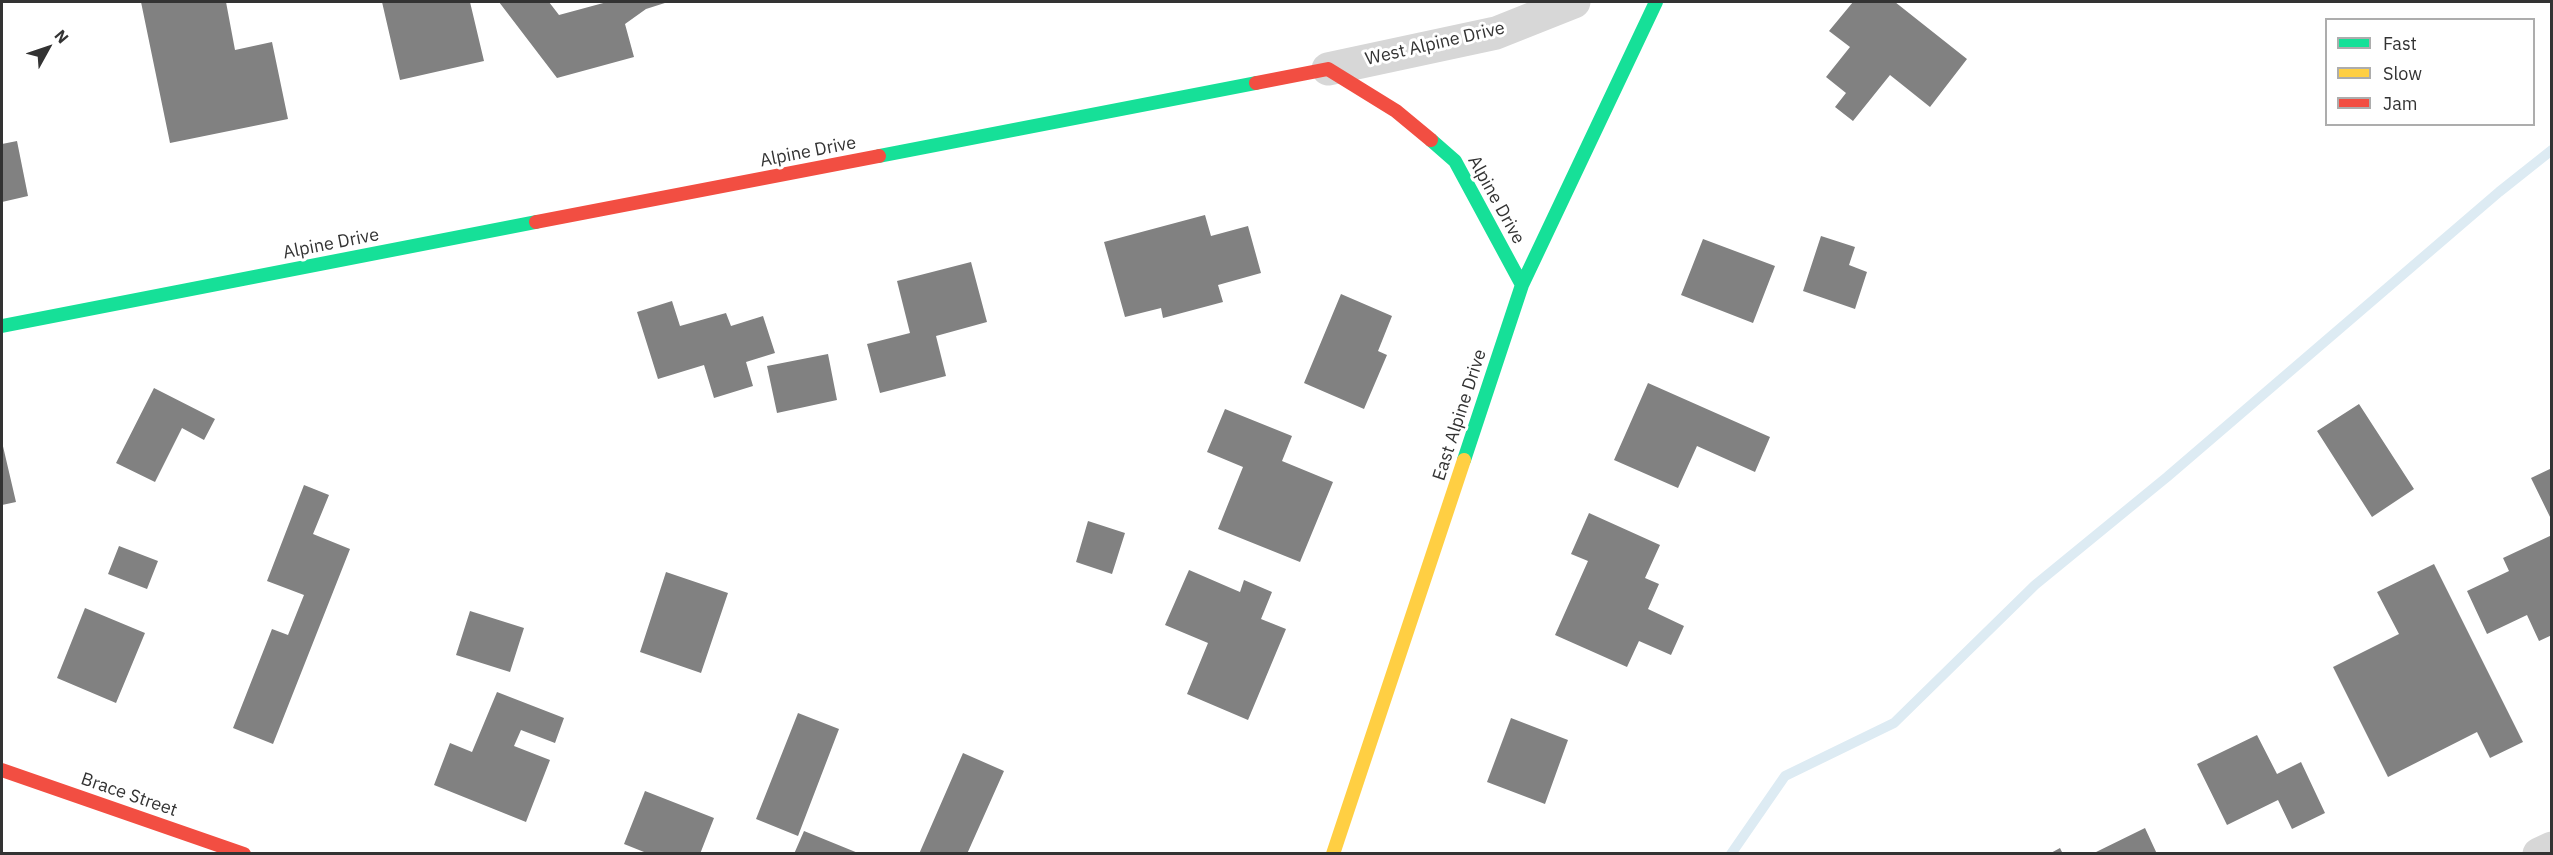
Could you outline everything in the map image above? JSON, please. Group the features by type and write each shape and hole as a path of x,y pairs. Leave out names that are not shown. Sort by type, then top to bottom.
{"street":[{"name":"West Alpine Drive","path":"1328,69 1496,33 1574,2"},
{"name":"East Alpine Drive","path":"1332,854 1522,285 1656,2"},
{"name":"Alpine Drive","path":"2,326 1328,69 1396,111 1455,161 1522,285"},
{"name":"Brace Street","path":"2,770 244,854"},
{"path":"2539,854 2552,848"}],"building":[{"path":"141,2 226,2 235,50 272,42 288,119 170,143"},
{"path":"382,2 470,2 484,61 400,80"},
{"path":"499,2 549,2 559,15 607,2 668,2 646,9 625,24 634,57 557,78"},
{"path":"1853,2 1895,2 1967,59 1930,107 1890,75 1853,121 1835,107 1846,93 1826,77 1850,47 1829,31"},
{"path":"17,141 28,196 2,202 2,144"},
{"path":"1205,215 1211,236 1248,226 1261,273 1218,285 1223,302 1163,318 1161,308 1125,317 1104,242"},
{"path":"1821,236 1855,247 1849,265 1867,272 1855,309 1803,291"},
{"path":"1703,239 1775,266 1753,323 1681,295"},
{"path":"971,262 987,322 936,336 946,376 880,393 867,344 910,333 897,281"},
{"path":"1341,294 1392,316 1378,351 1387,355 1364,409 1304,383"},
{"path":"672,301 680,326 726,313 731,326 763,316 775,353 746,362 753,386 714,398 704,365 658,379 637,312"},
{"path":"828,354 837,400 777,413 767,366"},
{"path":"1648,383 1770,437 1755,472 1697,446 1678,488 1614,460"},
{"path":"154,388 215,419 204,440 182,428 155,482 116,463"},
{"path":"2359,404 2414,489 2372,517 2317,431"},
{"path":"1225,409 1292,436 1282,461 1333,482 1300,562 1218,529 1243,467 1207,452"},
{"path":"2,442 16,502 2,505"},
{"path":"2552,468 2552,521 2531,478"},
{"path":"304,485 329,495 313,534 350,549 273,744 233,728 272,629 288,635 304,595 267,581"},
{"path":"1589,513 1660,545 1645,578 1659,584 1648,609 1684,626 1671,655 1639,641 1627,667 1555,635 1588,561 1571,554"},
{"path":"1088,521 1125,533 1112,574 1076,562"},
{"path":"2552,535 2552,635 2539,641 2527,615 2487,634 2467,591 2509,571 2503,558"},
{"path":"119,546 158,561 147,589 108,574"},
{"path":"2434,564 2523,742 2490,758 2477,732 2388,777 2333,667 2399,634 2377,592"},
{"path":"1189,570 1240,592 1244,580 1272,592 1261,619 1286,629 1248,720 1187,694 1208,643 1165,625"},
{"path":"666,572 728,593 701,673 640,652"},
{"path":"85,608 145,633 116,703 57,678"},
{"path":"470,611 524,628 510,672 456,655"},
{"path":"497,692 564,718 555,743 521,730 514,746 550,760 526,822 434,785 450,743 472,752"},
{"path":"798,713 839,729 798,836 756,819"},
{"path":"1511,718 1568,740 1545,804 1487,782"},
{"path":"2257,735 2277,774 2301,762 2325,813 2292,829 2278,800 2227,825 2197,764"},
{"path":"963,753 1004,771 967,854 919,854"},
{"path":"645,791 714,818 700,854 649,854 624,844"},
{"path":"2145,828 2157,854 2092,854"},
{"path":"804,831 858,853 858,854 794,854"},
{"path":"2060,848 2063,854 2049,854"}],"waterway":[{"path":"1731,854 1785,776 1894,723 2035,585 2167,477 2499,192 2552,150"}],"traffic: fast":[{"path":"1464,460 1522,285 1656,2"},
{"path":"879,156 1256,83"},
{"path":"1431,140 1455,161 1522,285"},
{"path":"2,326 536,222"}],"traffic: slow":[{"path":"1333,854 1464,460"}],"traffic: jam":[{"path":"1256,83 1328,69 1396,111 1431,140"},
{"path":"536,222 879,156"},
{"path":"2,770 244,854"}]}
